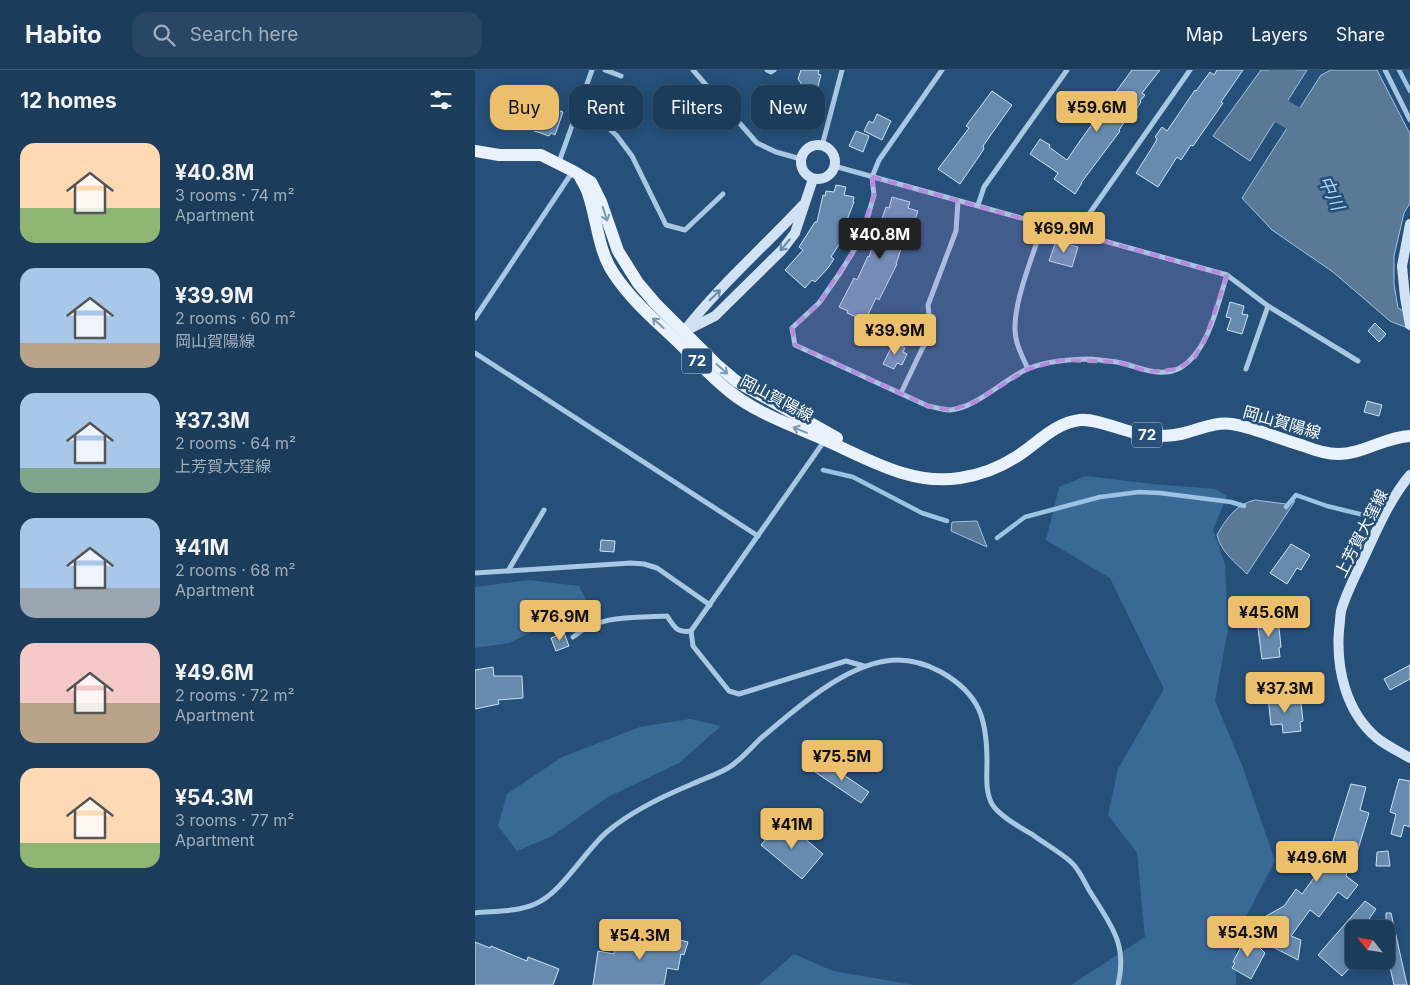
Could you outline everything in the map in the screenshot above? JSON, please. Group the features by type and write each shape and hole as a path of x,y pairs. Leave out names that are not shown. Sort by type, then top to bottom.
{"main road":[{"name":"岡山賀陽線","path":"475,151 499,155 541,155 559,163 591,182 601,202 618,251 638,283 680,336 736,381 827,437 893,470 928,479 959,478 991,471 1017,457 1051,431 1065,424 1082,420 1101,423 1135,434 1157,436 1186,433 1212,424 1229,424 1314,450 1336,454 1356,452 1399,437 1410,436"}],"street":[{"path":"587,85 592,70"},
{"path":"605,70 621,76"},
{"path":"693,70 757,143 776,152 801,159"},
{"path":"767,70 771,72 774,70"},
{"path":"822,146 842,70"},
{"path":"942,70 879,160 872,177 874,194 856,247 840,274 819,303 792,328 795,345 928,406 951,410 975,402 1028,369 1061,360 1091,359 1118,362 1149,372 1178,369 1195,357 1205,340 1227,275"},
{"path":"979,206 985,187 1067,70"},
{"path":"1083,234 1087,217 1190,70"},
{"path":"1385,70 1410,120"},
{"path":"559,163 570,130"},
{"path":"611,130 632,156 666,224 685,230 723,194"},
{"path":"822,146 833,156 834,166 832,171 824,178 813,178 805,173 801,159 809,148 822,146"},
{"path":"834,166 958,202 1083,234 1227,275 1268,306 1358,361"},
{"path":"475,318 576,173"},
{"path":"680,336 715,316 782,250 795,233 813,178"},
{"path":"680,336 705,304 806,202"},
{"path":"901,393 921,349 931,334 928,305 955,231 958,202"},
{"path":"1028,369 1019,350 1015,330 1016,310 1043,224"},
{"path":"1410,224 1402,266 1410,325"},
{"path":"1246,369 1268,306"},
{"path":"475,352 758,536"},
{"path":"827,437 691,632 693,646 729,691 739,694 846,661 864,666"},
{"name":"上芳賀大窪線","path":"1410,474 1403,483 1374,536 1351,585 1341,612 1338,642 1340,669 1357,716 1377,738 1410,758"},
{"path":"508,571 544,510"},
{"path":"475,573 631,563 644,564 657,568 710,605"},
{"path":"573,637 582,629 615,618 632,616 667,616 676,629 683,632 691,632"},
{"path":"475,913 518,910 537,904 554,891 606,832 635,811 731,766 821,690 864,666 888,660 916,662 940,672 965,688 977,704 984,725 987,754 987,786 993,805 1007,818 1072,863 1114,931 1120,947 1122,968 1118,985"}],"highlighted area":[{"path":"872,177 1227,275 1205,340 1195,357 1178,369 1149,372 1118,362 1061,360 1028,369 975,402 951,410 928,406 795,345 792,328 819,303 856,247 874,195"}],"shaded area":[{"path":"1086,476 1215,489 1227,496 1213,530 1225,564 1228,629 1215,701 1242,765 1275,861 1236,936 1236,985 1071,985 1145,937 1137,853 1108,815 1118,769 1164,689 1110,578 1046,540 1059,487"},
{"path":"529,580 579,586 589,605 509,643 475,648 475,587"},
{"path":"690,719 721,726 679,763 608,797 552,836 517,851 498,826 507,794 562,757 640,727"},
{"path":"794,954 833,971 914,985 758,985"}],"water":[{"path":"1261,70 1307,70 1250,161 1213,136"},
{"path":"1331,70 1377,70 1410,134 1410,203 1404,213 1394,256 1394,284 1398,308 1410,314 1410,329 1390,321 1333,272 1272,230 1242,198 1321,75"},
{"path":"1255,500 1286,504 1295,501 1247,574 1225,552 1217,535 1228,518 1237,509"},
{"path":"977,521 987,547 951,531 952,522"}],"building":[{"path":"801,70 819,70 818,74 821,75 818,85 802,85 798,79"},
{"path":"1132,70 1160,70 1142,93 1145,95 1133,114 1131,112 1120,131 1081,183 1075,194 1054,179 1058,173 1030,154 1040,139 1067,160"},
{"path":"1217,70 1243,70 1193,146 1191,145 1181,160 1177,157 1158,187 1136,173 1155,143 1157,139 1155,137 1162,127 1167,131 1195,90 1210,72 1214,75"},
{"path":"992,91 1012,105 983,146 984,149 960,184 938,169 969,128 966,126"},
{"path":"559,111 563,112 559,124"},
{"path":"877,114 891,121 882,140 864,131 869,121 873,123"},
{"path":"532,130 557,130 555,135 551,133 549,136"},
{"path":"856,131 869,136 863,152 849,146"},
{"path":"836,185 846,187 844,195 854,197 854,202 843,230 847,232 831,257 834,259 828,268 815,282 812,280 805,288 785,270 803,250 799,247 815,222 817,222 823,195 825,196 826,191 834,192"},
{"path":"892,197 910,202 908,208 918,211 913,225 910,224 897,264 879,300 876,298 865,321 839,307 854,278 857,280 869,257 886,207 889,208"},
{"path":"1056,241 1078,247 1072,267 1049,261"},
{"path":"1230,302 1244,306 1242,314 1248,315 1242,334 1227,330 1231,318 1226,317"},
{"path":"1375,323 1386,334 1379,342 1368,331"},
{"path":"894,342 905,348 903,352 907,354 902,365 897,363 894,369 883,364"},
{"path":"1367,401 1382,405 1379,416 1364,412"},
{"path":"601,540 615,541 614,552 600,551"},
{"path":"1291,544 1310,555 1301,570 1297,568 1287,584 1270,573"},
{"path":"1278,618 1281,647 1279,648 1280,657 1262,659 1257,621"},
{"path":"564,633 569,646 556,651 551,638"},
{"path":"1410,665 1410,679 1390,690 1384,679"},
{"path":"493,667 494,676 522,676 523,698 498,700 499,704 475,709 475,670"},
{"path":"1288,695 1289,704 1301,703 1303,721 1300,722 1301,731 1283,733 1282,724 1271,725 1268,697"},
{"path":"823,761 869,792 861,803 815,772"},
{"path":"1399,779 1410,781 1410,827 1404,825 1401,837 1391,834 1396,814 1390,812"},
{"path":"1351,784 1366,787 1360,810 1369,813 1356,856 1352,855 1346,876 1358,885 1347,899 1338,892 1319,917 1310,910 1291,936 1301,940 1298,960 1242,931 1250,918 1253,920 1255,917 1259,920 1284,906 1296,889 1302,894 1327,860"},
{"path":"784,821 823,854 802,879 761,845 770,834 772,836"},
{"path":"1388,851 1390,866 1376,866 1377,852"},
{"path":"1365,901 1376,909 1368,920 1348,920"},
{"path":"1386,913 1391,913 1393,920 1386,920"},
{"path":"1345,924 1345,970 1348,970 1342,976 1318,955"},
{"path":"634,929 688,942 684,955 681,954 678,970 667,968 664,985 593,985 598,951 614,954 616,944 630,947"},
{"path":"1395,931 1407,985 1394,985 1391,970 1395,970"},
{"path":"1247,935 1265,953 1251,979 1232,968 1235,963 1233,962"},
{"path":"475,942 490,948 491,946 527,961 528,957 559,969 553,985 475,985"}],"waterway":[{"name":"中川","path":"1284,70 1264,101 1298,121 1310,148"},
{"path":"1399,70 1410,91"},
{"path":"823,470 853,477 922,513 947,521"},
{"path":"997,538 1025,517 1100,497 1139,492 1160,493 1231,502 1244,506"},
{"path":"1286,507 1296,495 1327,506 1368,516"}]}
